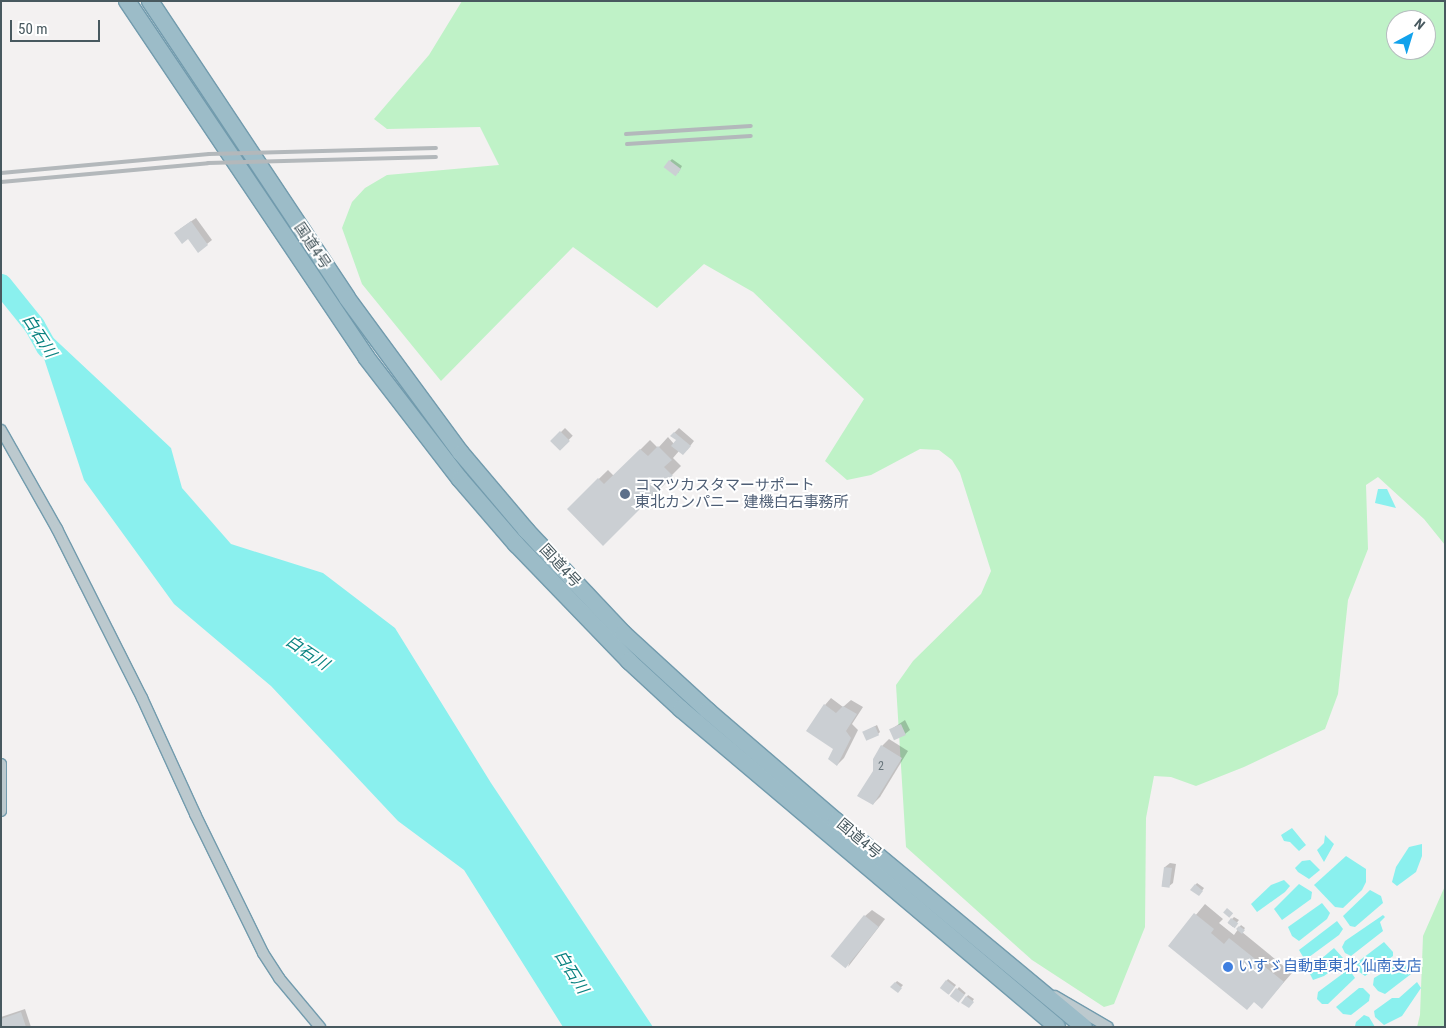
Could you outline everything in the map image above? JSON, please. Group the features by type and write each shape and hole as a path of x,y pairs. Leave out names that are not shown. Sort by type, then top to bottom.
{"highway":[{"name":"国道4号","path":"127,1 366,357 460,479 516,544 623,655 681,709 1057,1027"},
{"name":"国道4号","path":"150,1 358,313 461,452 526,530 623,632 708,710 1084,1027"}],"street":[{"path":"1,430 75,565 142,698 195,814 263,953 280,978 320,1027"},
{"path":"1,764 1,811"},
{"path":"1030,982 1100,1020 1108,1027"}],"green space":[{"path":"462,1 1445,1 1445,545 1424,519 1378,477 1366,485 1368,549 1348,600 1338,694 1325,729 1244,767 1196,786 1171,777 1154,776 1146,818 1145,927 1114,1004 1104,1007 1032,960 906,847 896,685 913,661 981,594 991,571 960,473 952,460 939,450 920,449 871,475 847,480 825,461 864,399 753,292 704,264 657,308 573,247 441,381 362,284 342,228 352,202 365,188 387,175 499,165 480,127 387,129 374,119 429,55"},
{"path":"1445,886 1445,1027 1417,1027 1420,1015 1423,936"}],"water":[{"path":"30,316 171,448 182,488 231,544 323,573 395,628 491,783 653,1027 563,1027 464,870 398,821 271,686 174,604 84,480"},
{"path":"1378,489 1387,489 1396,508 1375,503"},
{"path":"1292,828 1306,845 1299,851 1290,842 1284,841 1281,835"},
{"path":"1325,835 1334,844 1324,862 1317,850 1324,843"},
{"path":"1422,844 1422,856 1416,872 1397,886 1392,882 1396,867 1409,847"},
{"path":"1346,856 1366,869 1366,882 1362,890 1343,908 1335,907 1314,885"},
{"path":"1310,860 1320,870 1309,879 1295,868 1302,861"},
{"path":"1284,880 1290,886 1285,892 1257,912 1251,904 1271,885"},
{"path":"1299,884 1312,892 1311,899 1282,920 1274,909"},
{"path":"1370,890 1381,896 1383,903 1355,927 1350,926 1343,916"},
{"path":"1322,903 1330,913 1327,919 1299,941 1292,936 1288,927"},
{"path":"1383,915 1385,917 1380,922 1383,931 1351,956 1345,953 1342,947 1345,941"},
{"path":"1337,921 1343,929 1339,935 1305,960 1299,950"},
{"path":"1384,942 1393,952 1393,956 1365,976 1358,971 1355,964"},
{"path":"1334,948 1343,958 1342,963 1324,976 1313,980 1308,970"},
{"path":"1401,962 1409,966 1411,974 1385,994 1378,991 1373,985 1374,978"},
{"path":"1349,969 1355,978 1328,1004 1322,1004 1317,999 1318,992"},
{"path":"1417,982 1421,988 1402,1016 1384,1025 1375,1017 1374,1011 1392,998 1399,998"},
{"path":"1359,988 1363,988 1370,995 1369,1001 1351,1015 1343,1014 1336,1007"},
{"path":"1364,1015 1369,1017 1375,1027 1355,1026 1356,1022"}],"building":[{"path":"669,160 681,169 676,176 664,167"},
{"path":"191,221 208,245 198,253 188,239 182,244 174,233"},
{"path":"560,431 570,441 560,451 550,441"},
{"path":"674,432 691,446 683,455 671,446 676,440 670,436"},
{"path":"658,446 672,460 664,467 673,476 603,546 567,509 598,478 604,484 640,449 648,456"},
{"path":"824,704 836,713 843,706 857,714 846,731 851,738 837,766 828,759 833,749 806,731"},
{"path":"901,724 906,735 894,740 889,729"},
{"path":"875,726 879,735 866,741 862,732"},
{"path":"881,745 902,758 873,805 857,796 873,771 873,759"},
{"path":"1164,867 1172,868 1170,888 1162,887"},
{"path":"1195,884 1203,891 1199,896 1190,890"},
{"path":"1227,908 1233,913 1229,918 1223,913"},
{"path":"1194,913 1214,929 1211,933 1224,944 1229,938 1284,982 1262,1009 1254,1002 1247,1010 1168,946"},
{"path":"864,915 879,927 845,968 831,956"},
{"path":"1231,918 1238,923 1235,928 1227,923"},
{"path":"1239,926 1245,930 1242,934 1236,929"},
{"path":"946,980 955,987 949,995 940,988"},
{"path":"895,982 902,988 898,993 890,987"},
{"path":"956,988 965,995 959,1003 950,996"},
{"path":"966,996 974,1002 969,1008 961,1003"},
{"path":"21,1012 26,1027 1,1027 1,1019"}],"waterway":[{"name":"白石川","path":"1,284 34,325 46,347"}],"railway":[{"path":"626,134 751,126"},
{"path":"627,144 751,136"},
{"path":"1,173 209,154 436,148"},
{"path":"1,182 208,163 436,157"}],"place":[{"name":"コマツカスタマーサポート 東北カンパニー 建機白石事務所","path":"625,494"},
{"name":"いすゞ自動車東北 仙南支店","path":"1228,967"}]}
